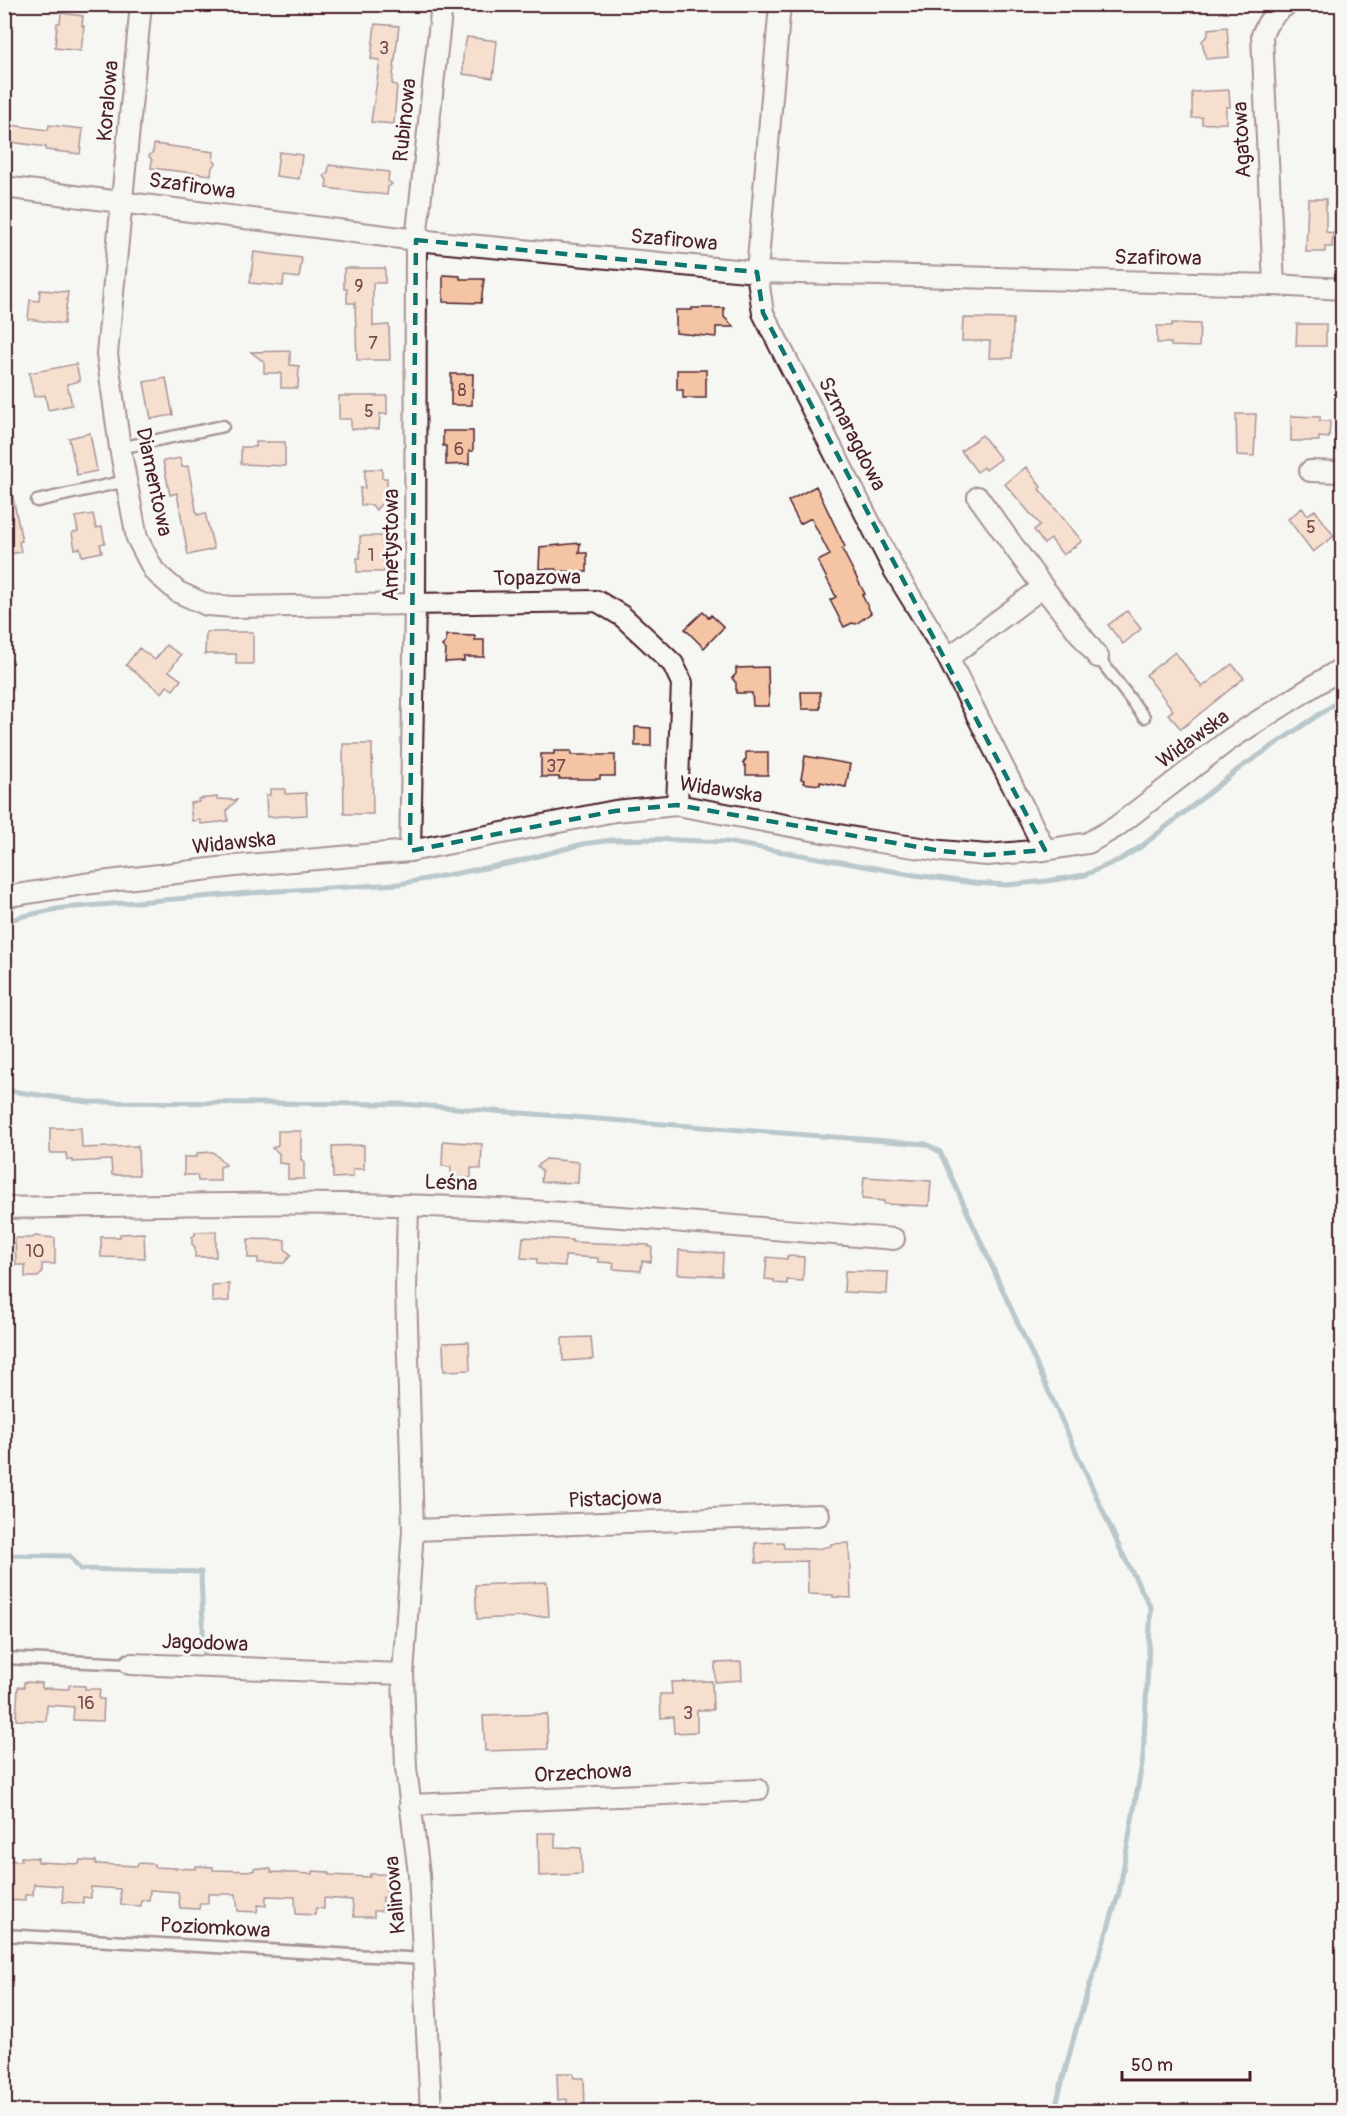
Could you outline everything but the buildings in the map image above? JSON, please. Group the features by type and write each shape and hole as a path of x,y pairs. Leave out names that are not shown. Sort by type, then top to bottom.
{"street":[{"name":"Koralowa","path":"123,201 141,4"},
{"name":"Rubinowa","path":"416,240 442,4"},
{"name":"Szmaragdowa","path":"780,4 757,272 763,313 894,570 948,658 1045,850"},
{"name":"Agatowa","path":"1274,285 1262,35 1267,22 1288,4"},
{"name":"Szafirowa","path":"4,188 123,201 416,240 757,272 1274,285 1342,289"},
{"name":"Diamentowa","path":"123,201 107,354 120,448 137,538 154,571 178,592 207,605 234,607 415,605"},
{"name":"Ametystowa","path":"410,851 415,605 416,240"},
{"path":"1310,471 1342,472"},
{"path":"978,497 1043,587 1098,657"},
{"path":"948,658 1043,587"},
{"name":"Topazowa","path":"415,605 597,601 622,616 673,664 682,682 677,805"},
{"name":"Widawska","path":"4,897 84,884 235,866 410,851 615,811 677,805 866,840 941,851 987,855 1045,850 1088,843 1116,827 1230,739 1342,668"},
{"name":"Leśna","path":"4,1208 408,1205 495,1209 894,1239"},
{"name":"Kalinowa","path":"408,1205 406,1289 413,1530 403,1674 406,1768 419,1874 431,2112"},
{"name":"Pistacjowa","path":"413,1530 819,1515"},
{"name":"Jagodowa","path":"130,1664 403,1674"},
{"name":"Orzechowa","path":"410,1805 758,1790"}],"lane":[{"path":"120,448 223,426"},
{"path":"38,501 126,481"},
{"path":"1098,657 1144,717"},
{"name":"Jagodowa","path":"4,1658 130,1664"},
{"name":"Poziomkowa","path":"4,1935 424,1959"}],"highlighted area":[{"path":"416,240 757,272 763,313 1045,850 987,855 941,851 677,805 615,811 410,851"}],"waterway":[{"path":"4,923 19,917 62,908 399,884 512,863 583,844 612,840 727,842 974,883 1006,885 1085,875 1121,859 1142,846 1240,768 1342,699"},
{"path":"4,1090 88,1102 402,1104 926,1144 940,1152 1122,1553 1151,1608 1143,1758 1119,1893 1077,2026 1054,2112"},
{"path":"4,1555 70,1556 80,1569 201,1572 204,1657"}]}
